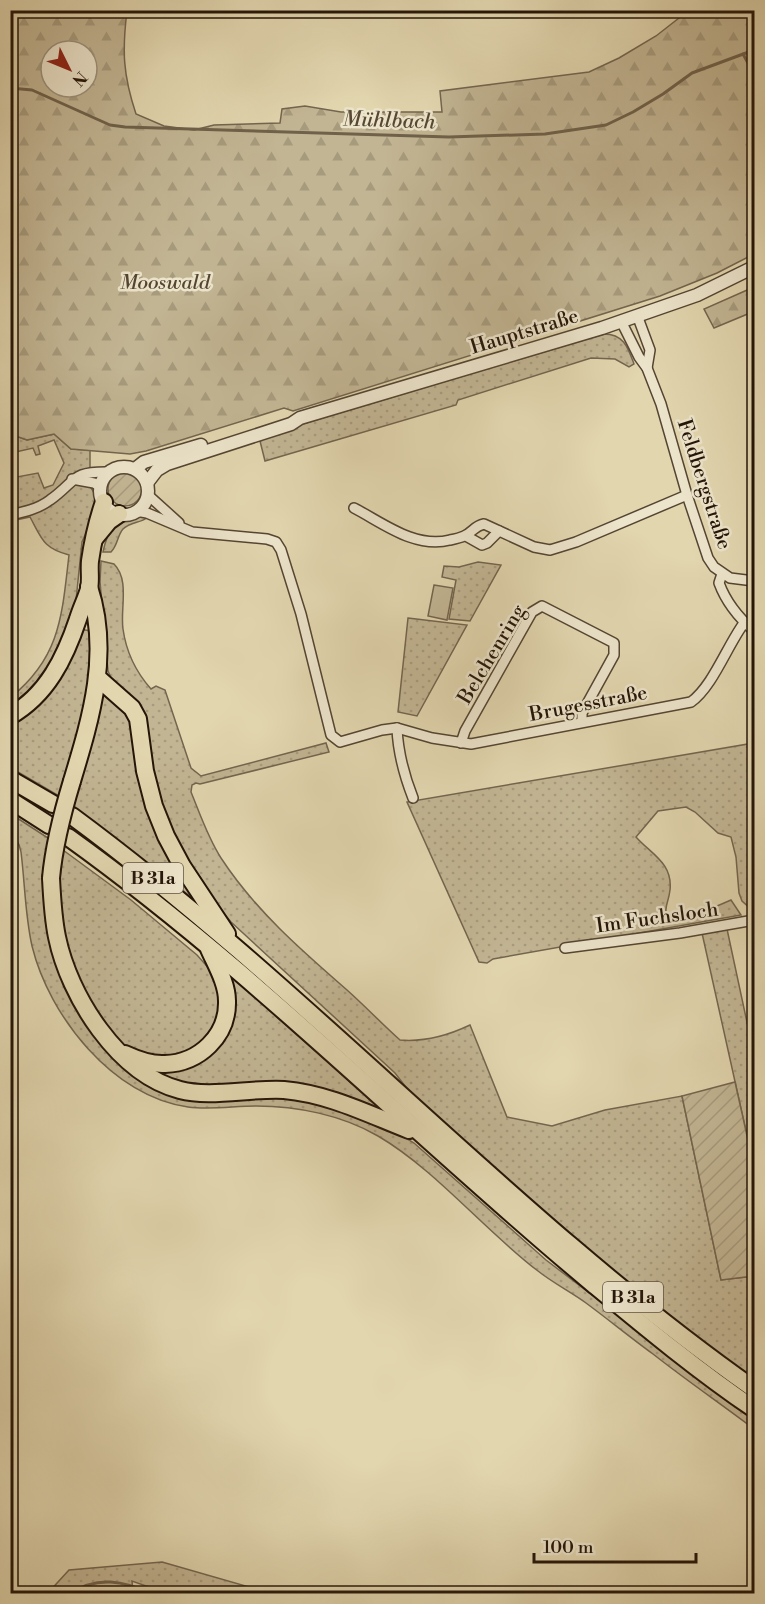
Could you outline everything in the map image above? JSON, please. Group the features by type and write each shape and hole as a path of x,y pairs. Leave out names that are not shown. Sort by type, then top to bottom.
{"highway":[{"path":"10,716 27,706 53,676 69,646 89,587 90,563 102,495"},
{"path":"94,538 109,521 119,514"},
{"path":"89,587 98,624 98,678 89,724 59,827 51,878 53,912 64,964 88,1012 119,1051 142,1073 157,1082 182,1091 261,1089 332,1098 421,1135"},
{"path":"98,678 132,708 138,719 145,771 154,806 166,836 182,866 216,914 232,942"},
{"path":"10,779 53,804"},
{"path":"10,800 49,825"},
{"name":"B 31a","path":"72,816 232,942 612,1281 714,1361 754,1389"},
{"name":"B 31a","path":"68,837 207,945 558,1255 703,1372 754,1409"},
{"path":"119,1051 149,1063 164,1064 194,1058 210,1046 221,1030 227,1001 223,980 207,945"}],"street":[{"name":"Hauptstraße","path":"136,512 145,502 147,489 157,470 167,464 291,424 300,418 621,321 697,295 754,267"},
{"name":"Feldbergstraße","path":"637,315 650,350 647,368"},
{"name":"Feldbergstraße","path":"621,321 647,368 661,404 708,558 722,574 719,583 724,596 744,623 754,631"},
{"name":"Hauptstraße","path":"110,472 123,467 135,469 150,460 290,417 300,418"},
{"path":"135,469 141,473 147,489"},
{"path":"10,515 30,510 52,499 72,479 87,473 110,472"},
{"path":"102,495 104,479 110,472"},
{"path":"72,479 94,483 108,508 119,514 136,512"},
{"name":"Brugesstraße","path":"147,489 185,528"},
{"path":"354,508 404,536 426,541 440,542 466,536 476,526 484,524 534,548 550,550 576,542 687,495"},
{"name":"Brugesstraße","path":"136,512 144,512 192,532 267,539 276,542 281,550 301,614 331,735 340,742 382,730 398,728 432,738 471,744 691,702 702,694 744,623"},
{"path":"466,536 482,545 499,531"},
{"path":"722,574 741,581 754,581"},
{"name":"Belchenring","path":"461,743 465,731 532,612 542,606 614,643 614,655 582,712 582,722"},
{"path":"398,728 403,770 413,798"},
{"name":"Im Fuchsloch","path":"565,948 680,933 754,920"}],"green space":[{"name":"Mooswald","path":"11,10 127,11 124,38 125,63 128,87 136,114 164,126 194,130 214,125 280,123 282,109 305,106 341,112 442,112 440,91 589,72 619,58 656,36 688,11 754,11 754,254 717,273 660,296 293,411 284,408 146,451 130,454 71,449 54,434 27,440 10,434"},
{"path":"754,287 754,309 750,313 714,328 704,309"},
{"path":"604,334 621,339 634,364 629,367 615,359 591,358 458,400 456,405 265,461 259,437"},
{"path":"10,434 27,440 54,434 71,449 90,450 90,486 96,496 98,506 82,542 75,610 51,671 11,710 11,697 28,682 40,666 56,633 61,615 69,555 48,546 30,517 11,521 11,478 38,473 44,488 53,485 64,463 54,440 38,446 40,454 36,455 33,448 11,453"},
{"path":"125,472 137,477 142,489 137,501 125,506 113,501 108,489 113,477"},
{"path":"138,516 147,518 126,527 111,552 103,552 110,531 118,523"},
{"path":"101,561 114,564 119,571 123,586 122,621 129,653 136,668 151,689 156,686 165,690 191,768 201,776 326,743 329,752 200,784 196,783 192,785 191,792 221,858 249,895 296,944 400,1040 436,1037 470,1025 507,1117 552,1126 605,1110 682,1096 721,1280 754,1276 754,1381 622,1278 412,1095 395,1073 231,922 201,886 177,848 156,798 148,760 108,671 100,582"},
{"path":"478,562 501,565 470,621 449,619 456,580 442,577 444,566 459,567"},
{"path":"434,585 453,588 447,620 428,616"},
{"path":"408,618 467,625 417,716 398,712"},
{"path":"79,629 91,631 89,698 59,796 11,768 10,720"},
{"path":"101,690 129,712 143,787 207,909 72,806"},
{"path":"754,743 754,917 753,911 742,901 739,893 736,857 731,837 718,833 686,807 658,811 636,837 660,860 668,873 670,890 666,908 667,922 709,916 710,909 731,900 741,915 493,959 487,963 479,962 407,802"},
{"path":"11,814 48,838 45,892 58,961 146,1080 306,1096 393,1130 414,1143 546,1260 754,1418 754,1429 586,1303 538,1271 420,1166 378,1136 350,1122 303,1110 256,1106 188,1107 160,1100 134,1087 110,1070 88,1049 69,1025 41,973 32,946 26,911 21,852 10,827"},
{"path":"63,850 131,900 197,955 213,973 219,996 219,1016 205,1040 181,1056 159,1059 137,1054 119,1043 84,993 69,960 61,927 59,887"},
{"path":"727,929 754,1055 754,1167 702,933"},
{"path":"219,965 388,1116 359,1103 181,1085 145,1067 160,1069 221,1035"},
{"path":"735,1082 754,1167 754,1276 721,1280 682,1096"},
{"path":"162,1562 270,1593 166,1593 132,1581 133,1593 47,1594 69,1570"}],"waterway":[{"name":"Mühlbach","path":"10,88 32,90 110,125 125,127 449,137 545,134 606,125 663,94 692,73 754,50"},
{"path":"743,54 754,74"},
{"path":"70,1594 80,1588 100,1582 121,1583 152,1594"}]}
